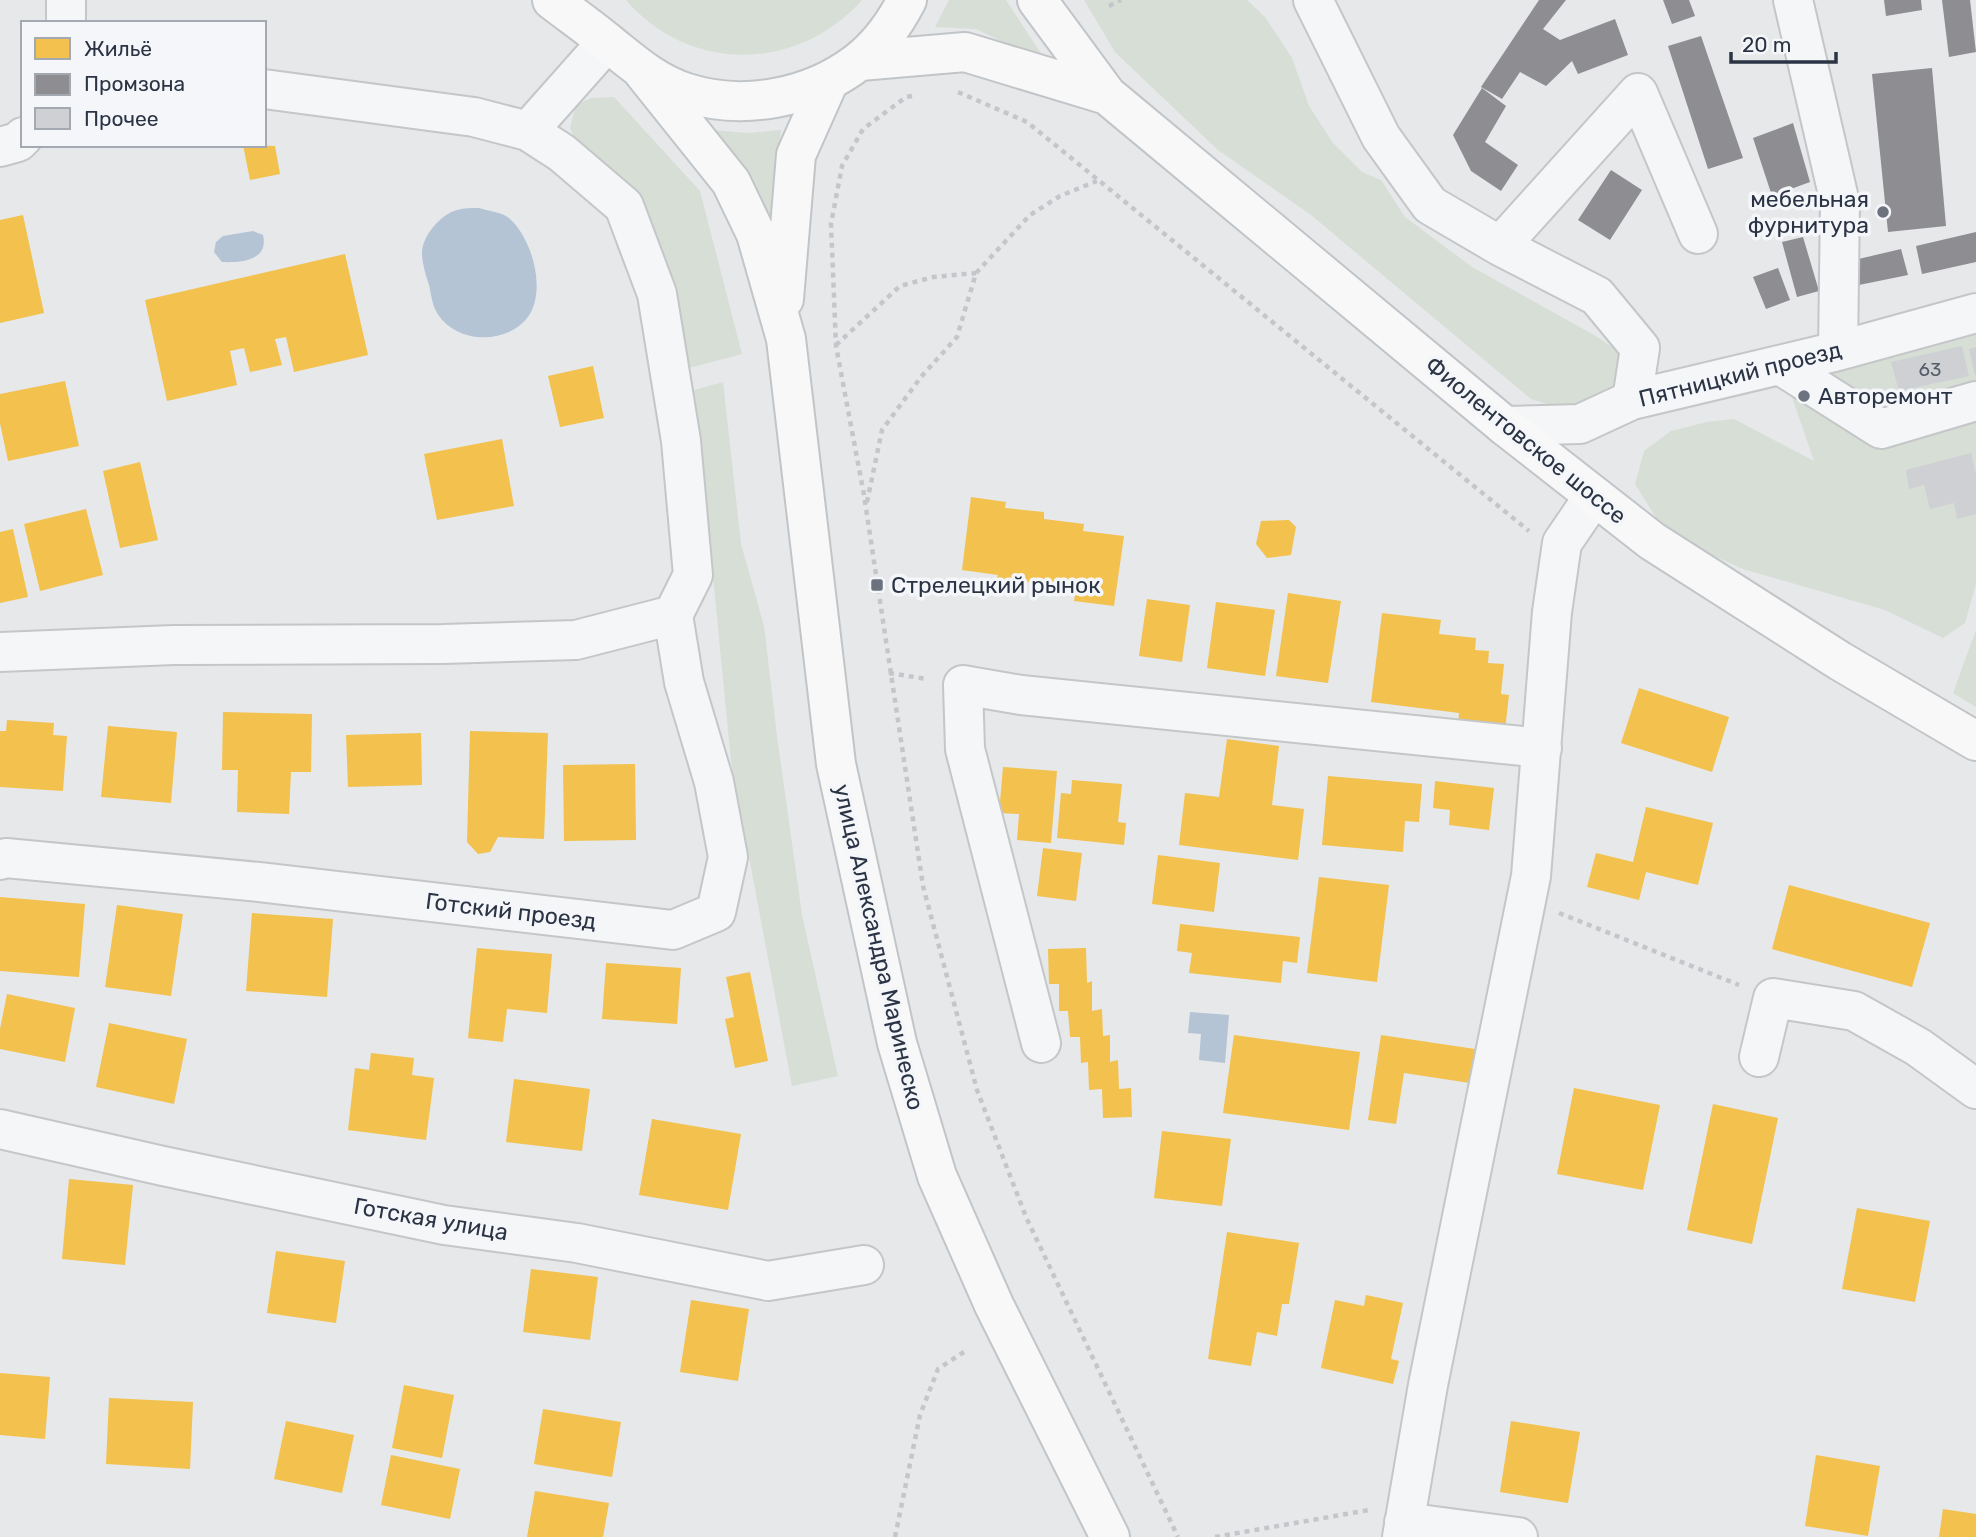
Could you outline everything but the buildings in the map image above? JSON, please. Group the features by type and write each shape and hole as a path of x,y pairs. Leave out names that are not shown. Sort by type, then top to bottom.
{"main road":[{"name":"Фиолентовское шоссе","path":"552,0 642,72 687,93 735,102 783,97 845,71 965,52 1107,95"},
{"name":"Фиолентовское шоссе","path":"578,0 607,42"},
{"name":"Фиолентовское шоссе","path":"845,71 894,25 907,0"},
{"name":"Фиолентовское шоссе","path":"1037,0 1107,95 1505,426 1652,541 1840,661 1976,741"},
{"name":"улица Александра Маринеско","path":"782,318 796,155 845,71"},
{"name":"улица Александра Маринеско","path":"642,72 731,182 756,234 782,318 836,764 897,1043 937,1177 993,1305 1110,1537"}],"street":[{"path":"66,0 66,21"},
{"path":"1313,0 1381,137 1430,205 1500,246 1597,296 1640,348 1632,400"},
{"path":"1793,0 1840,203 1838,351"},
{"path":"528,131 607,42"},
{"path":"0,652 174,645 443,644 576,640 673,615 693,575 681,441 657,294 624,206 562,153 528,131 474,117 266,89"},
{"path":"1500,246 1638,93 1698,234"},
{"path":"0,147 21,139"},
{"name":"Пятницкий проезд","path":"1505,426 1580,424 1632,400 1838,351 1976,313"},
{"path":"1780,365 1881,429 1976,401"},
{"path":"1518,1537 1403,1529 1428,1385 1531,876 1552,612 1562,543 1594,496"},
{"name":"Готский проезд","path":"0,860 6,858 258,882 673,930 716,912 728,857 714,782 684,682 673,615"},
{"path":"1041,1043 965,749 963,685 1034,696 1542,748"},
{"path":"1759,1057 1773,998 1854,1011 1919,1047 1976,1089"},
{"name":"Готская улица","path":"0,1129 444,1225 577,1243 768,1281 864,1265"}],"path":[{"path":"1109,6 1121,0"},
{"path":"947,87 1027,122 1537,537"},
{"path":"917,95 906,97 863,129 842,166 831,224 836,346 866,509 923,886 977,1090 1026,1217 1178,1537"},
{"path":"866,509 883,430 921,377 957,337 976,274 1030,215 1060,196 1098,181"},
{"path":"836,346 900,286 933,277 976,274"},
{"path":"1526,899 1773,998"},
{"path":"895,1537 920,1415 938,1370 964,1352"},
{"path":"1215,1537 1382,1508 1403,1529"}],"shaded area":[{"path":"626,0 862,0 836,24 807,41 776,51 744,55 712,52 681,41 652,24"},
{"path":"949,0 1006,0 1047,63 976,29 935,27"},
{"path":"1084,0 1247,0 1265,17 1292,58 1309,106 1333,143 1362,172 1381,180 1405,217 1472,267 1617,350 1625,379 1601,404 1566,410 1531,399 1311,215 1218,150 1115,52"},
{"path":"614,97 700,191 742,354 681,370 570,128 576,105 591,98"},
{"path":"711,130 748,133 781,130 772,226"},
{"path":"1976,323 1976,584 1965,623 1943,638 1885,610 1743,569 1694,547 1657,519 1635,484 1644,451 1671,431 1707,422 1734,419 1814,461 1785,377"},
{"path":"723,382 741,544 764,626 802,915 838,1076 792,1086 731,761 711,556 691,391"},
{"path":"1976,630 1976,707 1953,693"}],"water":[{"path":"479,208 506,216 517,227 530,251 536,279 534,306 528,317 507,333 494,337 467,335 444,322 433,305 422,257 425,240 439,221 457,210"},
{"path":"253,231 263,235 264,243 258,255 238,262 222,262 214,252 216,242 223,236"},
{"path":"1190,1012 1229,1015 1225,1063 1199,1060 1201,1034 1188,1033"}],"place":[{"name":"мебельная фурнитура","path":"1883,212"},
{"name":"Авторемонт","path":"1804,396"},
{"name":"Стрелецкий рынок","path":"877,585"}]}
